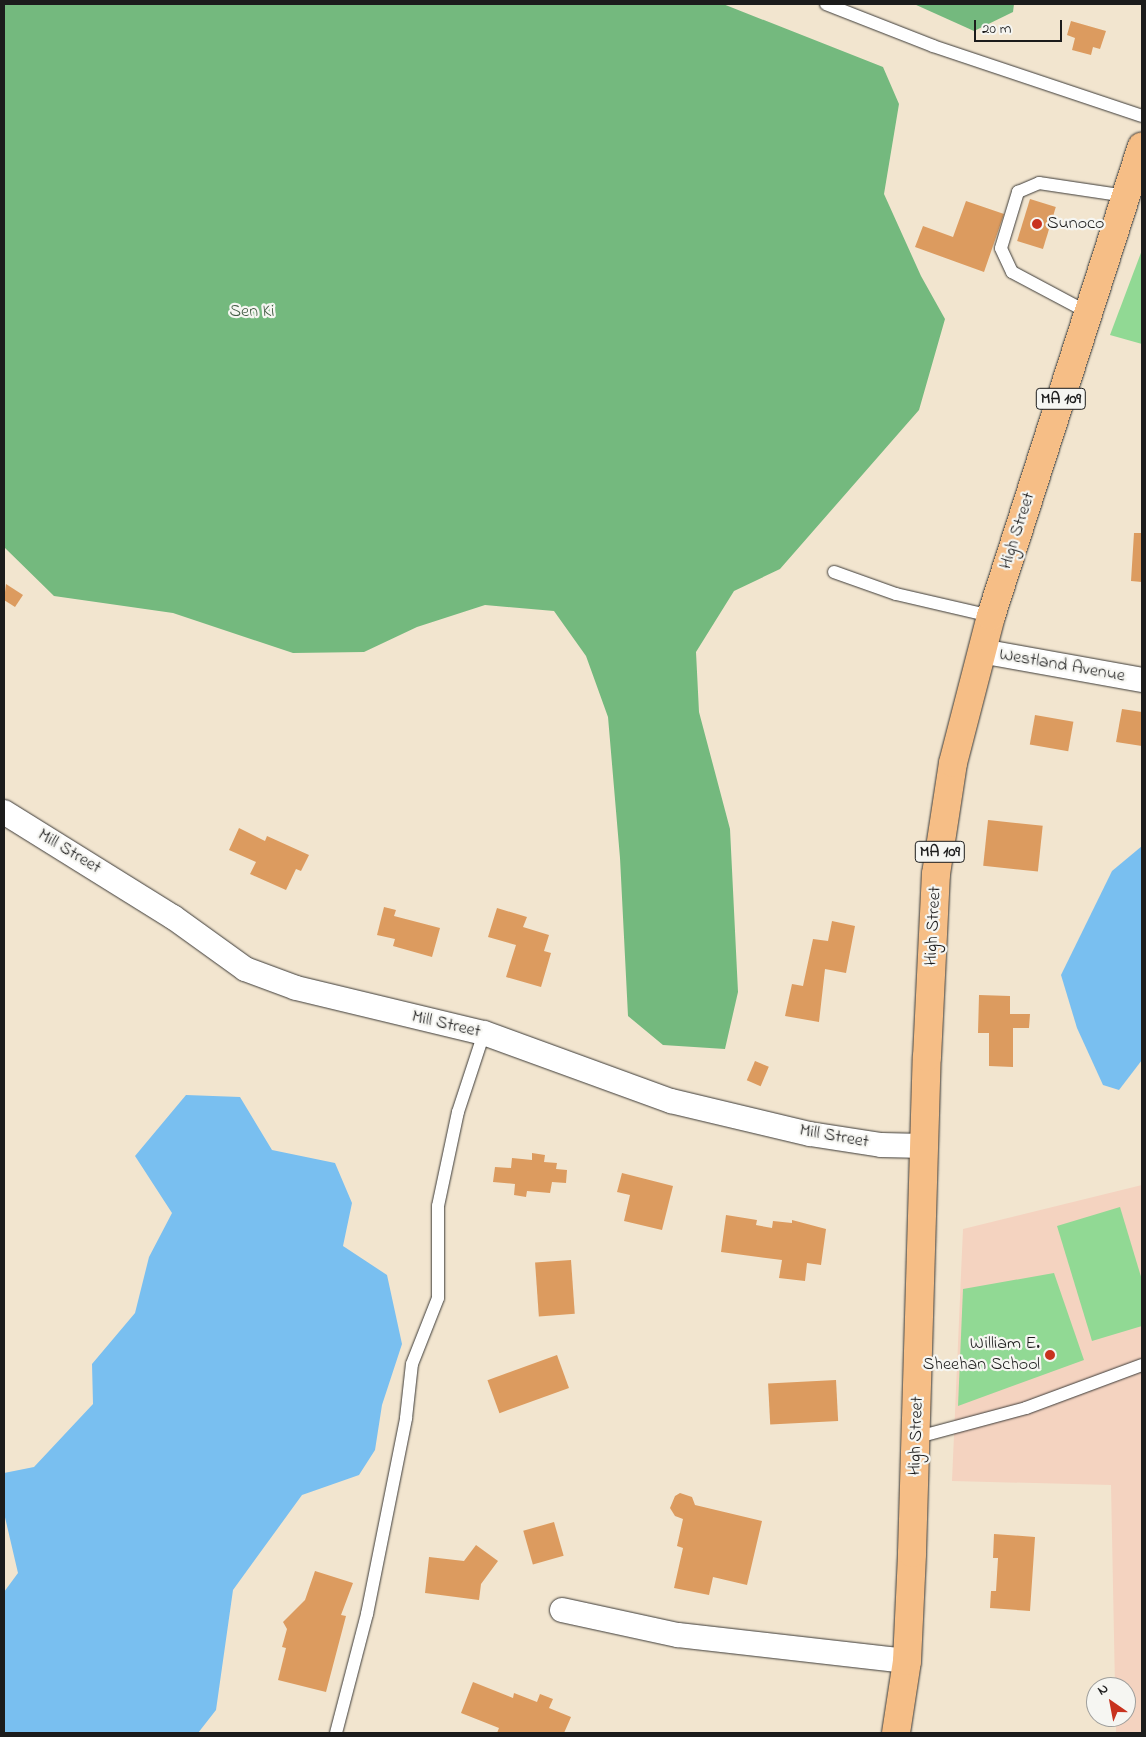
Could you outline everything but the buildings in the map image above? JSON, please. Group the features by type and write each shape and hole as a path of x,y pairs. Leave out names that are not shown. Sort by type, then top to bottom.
{"main road":[{"name":"High Street","path":"896,1733 907,1661 918,1437 925,1146 936,874 953,763 991,616 1142,147"}],"street":[{"name":"Westland Avenue","path":"981,652 1142,680"},
{"name":"Mill Street","path":"4,812 173,918 245,969 322,995 484,1033 670,1100 810,1134 881,1145 925,1146"},
{"path":"562,1610 678,1635 907,1661"}],"lane":[{"path":"826,4 933,46 1142,116"},
{"path":"1089,313 1012,272 1001,248 1018,192 1039,183 1126,196"},
{"path":"834,572 896,594 991,616"},
{"path":"336,1733 367,1614 406,1418 412,1364 438,1298 438,1206 458,1112 484,1033"},
{"path":"918,1437 1026,1408 1142,1365"}],"shaded area":[{"name":"William E. Sheehan School","path":"1142,1185 1142,1733 1116,1733 1116,1727 1136,1727 1136,1677 1115,1677 1111,1485 952,1481 963,1229"}],"green space":[{"name":"Sen Ki","path":"4,4 723,4 883,67 899,104 884,194 921,276 945,319 919,410 780,569 734,591 696,652 699,712 730,829 738,992 725,1049 663,1045 628,1016 620,858 608,717 586,656 554,611 485,605 417,627 364,652 293,653 173,613 54,596 4,547"},
{"path":"914,4 1014,4 1013,12 974,31"},
{"path":"1142,250 1142,344 1110,335"},
{"path":"1120,1207 1142,1280 1142,1326 1092,1341 1057,1226"},
{"path":"1054,1273 1084,1360 958,1406 963,1289"}],"water":[{"path":"1142,846 1142,1060 1119,1090 1103,1085 1077,1028 1061,975 1112,871"},
{"path":"186,1095 240,1097 272,1150 335,1163 352,1203 343,1246 387,1275 402,1344 382,1405 375,1450 359,1475 302,1495 233,1590 216,1710 198,1733 4,1733 4,1592 18,1573 4,1513 4,1473 34,1467 93,1404 92,1364 135,1313 149,1257 172,1213 135,1156"}],"place":[{"name":"Sunoco","path":"1037,224"},
{"name":"William E. Sheehan School","path":"1050,1355"}]}
